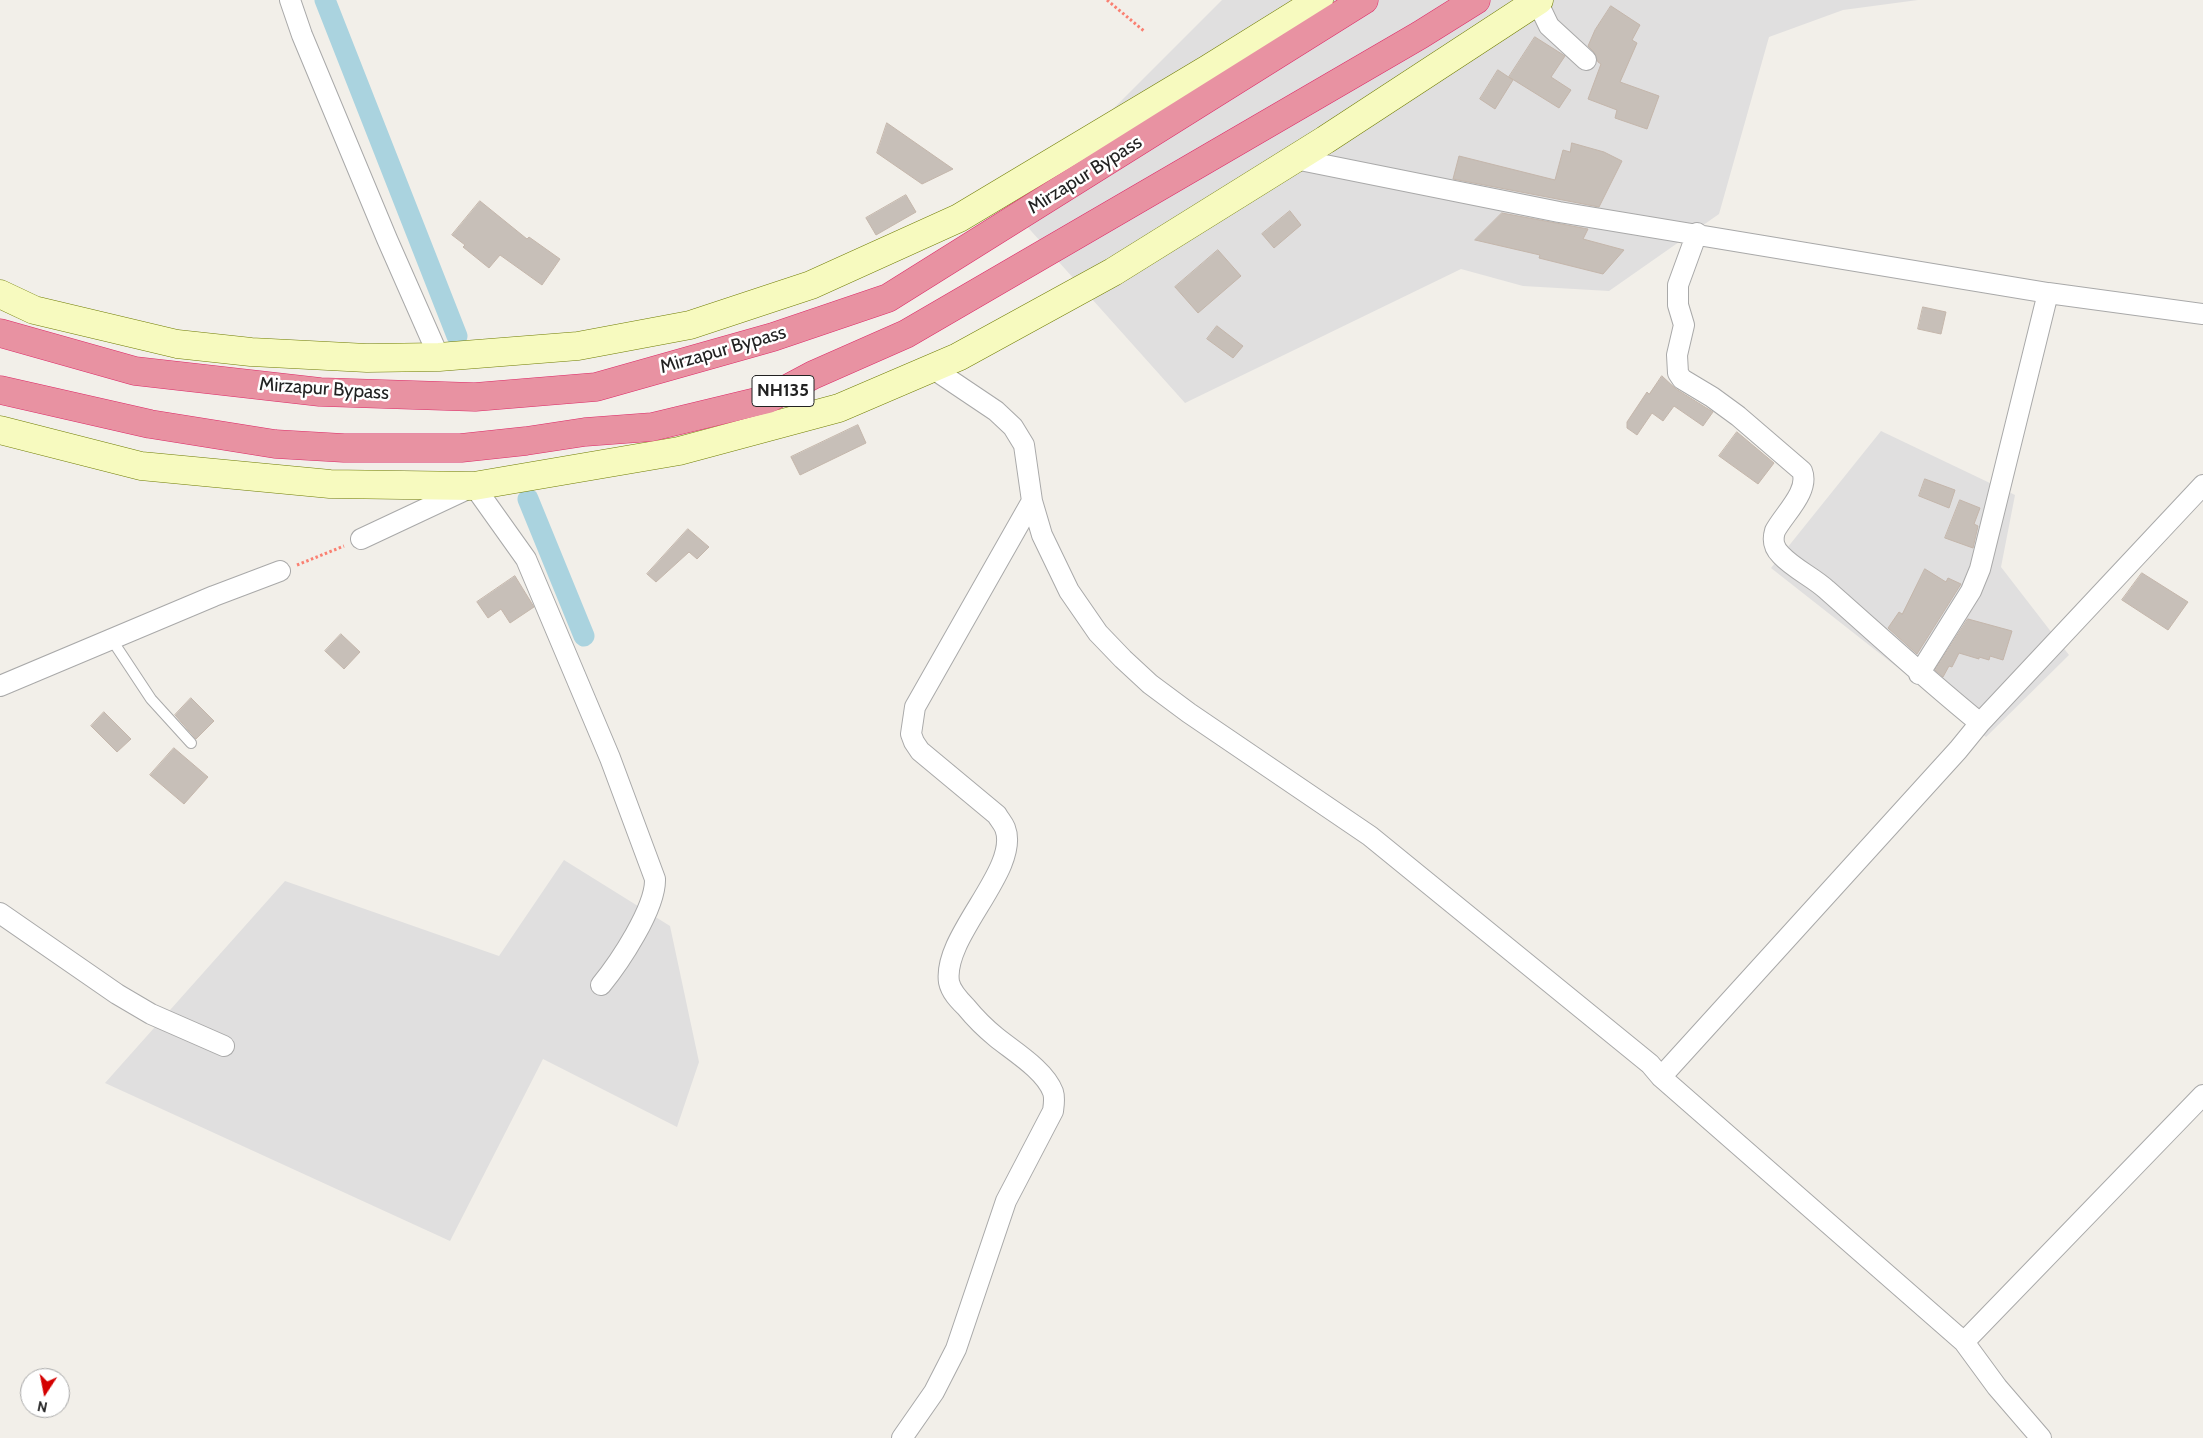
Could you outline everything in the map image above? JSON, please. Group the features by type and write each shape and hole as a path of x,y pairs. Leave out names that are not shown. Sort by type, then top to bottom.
{"highway":[{"name":"Mirzapur Bypass","path":"0,333 134,371 320,392 475,397 596,387 773,337 888,298 1364,0"},
{"name":"NH135","path":"0,390 150,424 275,444 344,448 461,448 585,432 652,427 768,400 813,375 906,334 1420,36 1476,0"}],"street":[{"path":"290,0 306,44 380,222 439,357"},
{"path":"0,294 34,310 177,344 252,352 367,358 439,357 578,346 690,325 811,285 959,218 1208,69 1319,0"},
{"path":"0,430 141,466 330,484 474,486 679,451 839,408 958,357 1113,272 1305,161 1448,60 1538,1 1549,26 1586,60"},
{"path":"1305,161 1559,212 2048,293 2203,314"},
{"path":"1697,234 1678,285 1678,305 1684,325 1677,356 1678,373 1682,379 1712,397 1738,416 1802,470 1804,476 1802,487 1775,531 1772,538 1774,546 1781,555 1825,588 1919,674 1980,724"},
{"path":"1919,674 1970,591 1980,569 2048,293"},
{"path":"932,368 996,411 1013,427 1024,445 1032,502 1042,534 1069,591 1098,633 1150,684 1189,713 1370,836 1650,1064 1661,1077 1964,1342 1997,1387 2041,1438"},
{"path":"1661,1077 1980,724 2203,485"},
{"path":"361,539 474,486"},
{"path":"474,486 526,559 610,758 656,879 654,896 622,956 601,985"},
{"path":"902,1438 934,1392 956,1349 1006,1201 1053,1111 1055,1100 1053,1091 1044,1078 981,1024 950,986 949,968 954,952 994,879 1005,854 1007,843 1005,828 997,815 920,750 910,734 915,707 1032,502"},
{"path":"0,686 214,596 280,571"},
{"path":"0,913 117,994 151,1014 224,1046"},
{"path":"1964,1342 2203,1095"}],"lane":[{"path":"112,640 151,698 191,743"}],"path":[{"path":"1107,0 1144,31"},
{"path":"280,571 361,539"}],"shaded area":[{"path":"1222,0 1918,0 1843,10 1769,37 1719,214 1609,291 1523,286 1461,269 1185,403 998,194 1113,109"},
{"path":"1881,431 2015,495 2001,567 2069,655 1986,737 1771,568"},
{"path":"564,860 670,926 699,1062 677,1127 543,1059 450,1241 105,1083 285,881 499,956"}],"building":[{"path":"1611,6 1640,25 1632,40 1637,43 1620,82 1659,96 1647,129 1615,118 1617,110 1588,99 1601,64 1588,46 1595,30"},
{"path":"1535,37 1565,56 1551,77 1571,90 1559,108 1509,77"},
{"path":"1498,70 1513,80 1495,109 1480,99"},
{"path":"887,123 953,169 922,184 877,153"},
{"path":"1572,143 1604,152 1622,161 1599,207 1453,179 1459,156 1555,180 1563,150 1570,152"},
{"path":"906,195 916,212 876,235 866,218"},
{"path":"480,201 527,239 529,237 560,259 542,285 500,255 489,268 463,247 465,245 452,235"},
{"path":"1290,211 1301,225 1274,248 1262,234"},
{"path":"1502,213 1588,229 1583,239 1624,250 1603,274 1539,258 1540,255 1475,240"},
{"path":"1218,250 1241,276 1198,313 1175,287"},
{"path":"1923,307 1946,312 1941,334 1918,329"},
{"path":"1217,326 1243,346 1233,358 1207,339"},
{"path":"1662,376 1676,389 1713,412 1703,426 1674,406 1663,421 1652,413 1637,435 1627,428 1627,422 1647,392 1649,394"},
{"path":"858,425 866,443 800,475 791,457"},
{"path":"1737,432 1774,463 1758,484 1719,456"},
{"path":"1925,479 1955,490 1949,508 1919,496"},
{"path":"1960,500 1980,508 1974,524 1978,526 1973,548 1945,538"},
{"path":"688,529 709,547 697,559 689,552 656,582 647,574"},
{"path":"1925,569 1946,582 1948,578 1961,584 1917,654 1888,628 1899,612 1902,614"},
{"path":"2142,573 2188,602 2168,630 2122,600"},
{"path":"515,576 534,607 510,623 501,609 488,618 477,602"},
{"path":"1968,619 2012,631 2003,660 1990,656 1989,660 1979,657 1979,659 1959,653 1952,667 1949,666 1943,677 1935,670"},
{"path":"341,634 360,652 344,669 325,651"},
{"path":"191,698 214,721 196,739 175,715"},
{"path":"104,712 131,739 117,752 91,726"},
{"path":"174,748 208,777 184,804 150,775"}],"waterway":[{"path":"325,0 457,336"},
{"path":"528,499 584,636"}]}
